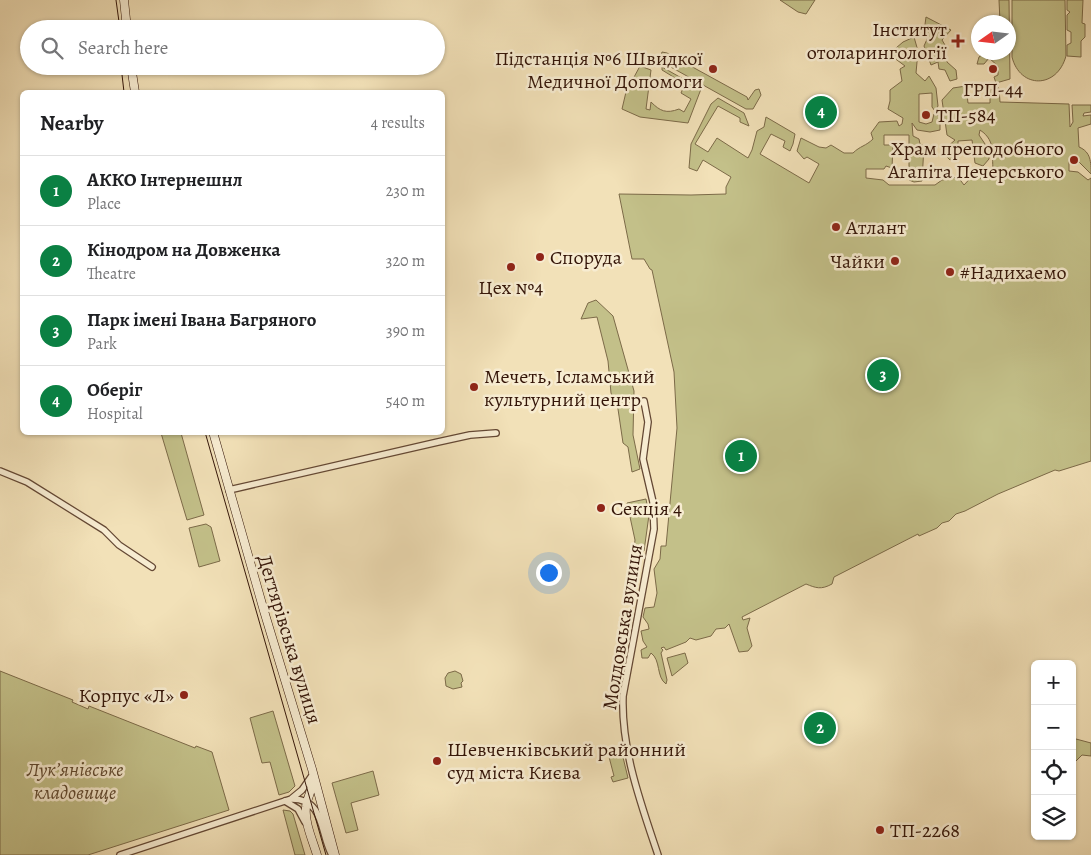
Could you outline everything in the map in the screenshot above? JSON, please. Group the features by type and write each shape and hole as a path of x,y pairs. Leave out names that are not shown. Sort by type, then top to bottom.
{"main road":[{"path":"124,0 126,20"},
{"path":"133,75 135,90"},
{"name":"Дегтярівська вулиця","path":"214,435 312,772 333,855"},
{"path":"312,772 312,791 307,802 306,815 318,855"}],"street":[{"name":"Молдовська вулиця","path":"644,401 648,422 643,459 653,502 654,530 624,688 622,718 626,744 635,779 658,855"},
{"path":"229,490 470,435 496,433"},
{"path":"0,472 27,482 104,530 119,545 152,567"},
{"path":"288,800 302,790 312,772"},
{"path":"120,855 288,800 298,799 307,802 316,810 333,855"},
{"path":"288,800 298,809 312,836"}],"green space":[{"path":"780,0 815,0 806,14 798,12"},
{"path":"999,0 1009,0 1009,15 1000,15"},
{"path":"1012,0 1065,0 1066,56 1055,75 1039,81 1023,75 1016,67 1013,60 1016,60 1016,15 1012,15"},
{"path":"1067,0 1083,0 1082,23 1085,24 1085,37 1081,41 1081,57 1067,56 1067,45 1071,43 1071,32 1067,30 1067,15 1070,12 1067,10"},
{"path":"926,17 951,30 942,40 945,45 942,49 947,62 956,70 957,79 950,81 945,70 939,69 938,62 931,65 924,46 928,37 924,32"},
{"path":"914,37 918,51 916,73 925,81 929,76 936,88 938,106 935,111 932,107 932,93 919,94 919,122 926,124 932,122 934,114 940,116 940,130 930,132 917,130 912,123 913,136 919,139 920,144 924,146 922,181 914,182 909,180 909,135 884,135 884,145 893,145 892,168 886,166 884,169 866,169 866,178 883,180 889,185 935,185 942,180 958,177 964,185 976,172 981,179 988,180 994,174 991,145 986,135 980,130 979,135 989,150 989,159 983,166 975,163 972,140 958,141 958,155 950,160 945,155 946,148 955,140 947,135 942,100 953,88 966,86 968,103 990,103 990,90 999,88 1000,102 1069,104 1070,127 1073,122 1072,105 1091,105 1091,112 1084,113 1083,116 1091,115 1091,124 1078,128 1079,147 1088,155 1091,174 1078,161 1069,159 1069,171 1078,172 1088,180 1091,178 1091,461 1059,471 1055,470 998,494 956,514 937,528 919,536 918,534 834,577 832,584 828,586 819,588 806,584 742,617 743,620 750,618 747,628 752,646 748,651 739,652 729,624 725,628 716,629 711,636 696,640 690,638 686,642 666,650 664,647 661,648 663,650 661,653 667,680 666,684 661,677 654,656 651,653 648,658 642,658 641,650 647,647 643,641 641,631 649,629 643,617 645,608 654,607 657,593 654,569 660,559 661,546 666,546 677,428 674,372 652,270 644,259 632,259 619,194 726,194 726,187 731,177 703,160 697,171 689,168 691,144 711,104 718,98 744,113 749,126 740,122 740,118 718,106 695,144 708,152 717,138 748,158 757,131 764,127 766,117 795,134 790,151 783,147 785,141 771,134 760,154 809,183 819,164 807,157 804,159 797,151 801,138 819,147 826,148 831,145 844,153 853,153 873,139 871,133 879,122 897,121 899,126 902,124 903,118 888,109 890,90 902,81 900,69 905,66 889,54 903,42"},
{"path":"662,52 747,97 748,100 755,90 759,89 761,95 753,109 746,109 660,61"},
{"path":"978,60 987,60 984,64 977,64"},
{"path":"991,60 1010,60 1010,79 996,83 994,77 998,75 998,66"},
{"path":"640,66 651,70 646,109 650,110 651,102 657,108 664,111 679,109 684,112 691,99 681,93 685,84 662,70 662,67 701,89 688,123 640,117 622,109 626,92"},
{"path":"596,300 613,316 634,391 633,435 640,469 632,472 628,447 623,443 618,409 611,393 608,361 597,317 581,319 588,303"},
{"path":"162,435 182,435 204,515 187,520"},
{"path":"646,499 649,515 644,551 634,549 635,540 627,503"},
{"path":"206,524 211,527 220,561 199,567 189,528"},
{"path":"685,653 688,663 672,676 667,658"},
{"name":"Лукʼянівське кладовище","path":"0,671 73,700 72,702 88,709 89,706 195,748 196,746 212,752 229,810 88,855 0,855"},
{"path":"455,671 461,674 463,681 461,683 462,687 453,689 446,686 445,678 448,673"},
{"path":"273,711 295,786 289,792 279,795 270,762 262,763 250,718"},
{"path":"1076,739 1091,743 1091,756 1082,755 1076,761"},
{"path":"619,749 622,753 628,778 613,782 611,777 614,776 608,753"},
{"path":"373,771 379,795 351,803 358,830 346,833 332,783"},
{"path":"283,810 290,811 293,814 305,855 295,855"}],"tram line":[{"path":"116,0 119,20"},
{"path":"122,75 124,90"},
{"path":"206,435 326,855"}],"place":[{"name":"Інститут отоларингології","path":"958,41"},
{"name":"Підстанція №6 Швидкої Медичної Допомоги","path":"713,69"},
{"name":"ГРП-44","path":"993,69"},
{"name":"Оберіг","path":"821,112"},
{"name":"ТП-584","path":"926,115"},
{"name":"Храм преподобного Агапіта Печерського","path":"1074,160"},
{"name":"Атлант","path":"836,227"},
{"name":"Споруда","path":"540,257"},
{"name":"Чайки","path":"895,261"},
{"name":"Цех №4","path":"511,267"},
{"name":"#Надихаемо","path":"950,272"},
{"name":"Парк імені Івана Багряного","path":"883,375"},
{"name":"Мечеть, Ісламський культурний центр","path":"474,387"},
{"name":"АККО Інтернешнл","path":"741,456"},
{"name":"Секція 4","path":"601,508"},
{"name":"Корпус «Л»","path":"184,695"},
{"name":"Кінодром на Довженка","path":"820,728"},
{"name":"Шевченківський районний суд міста Києва","path":"437,761"},
{"name":"ТП-2268","path":"880,830"}]}
